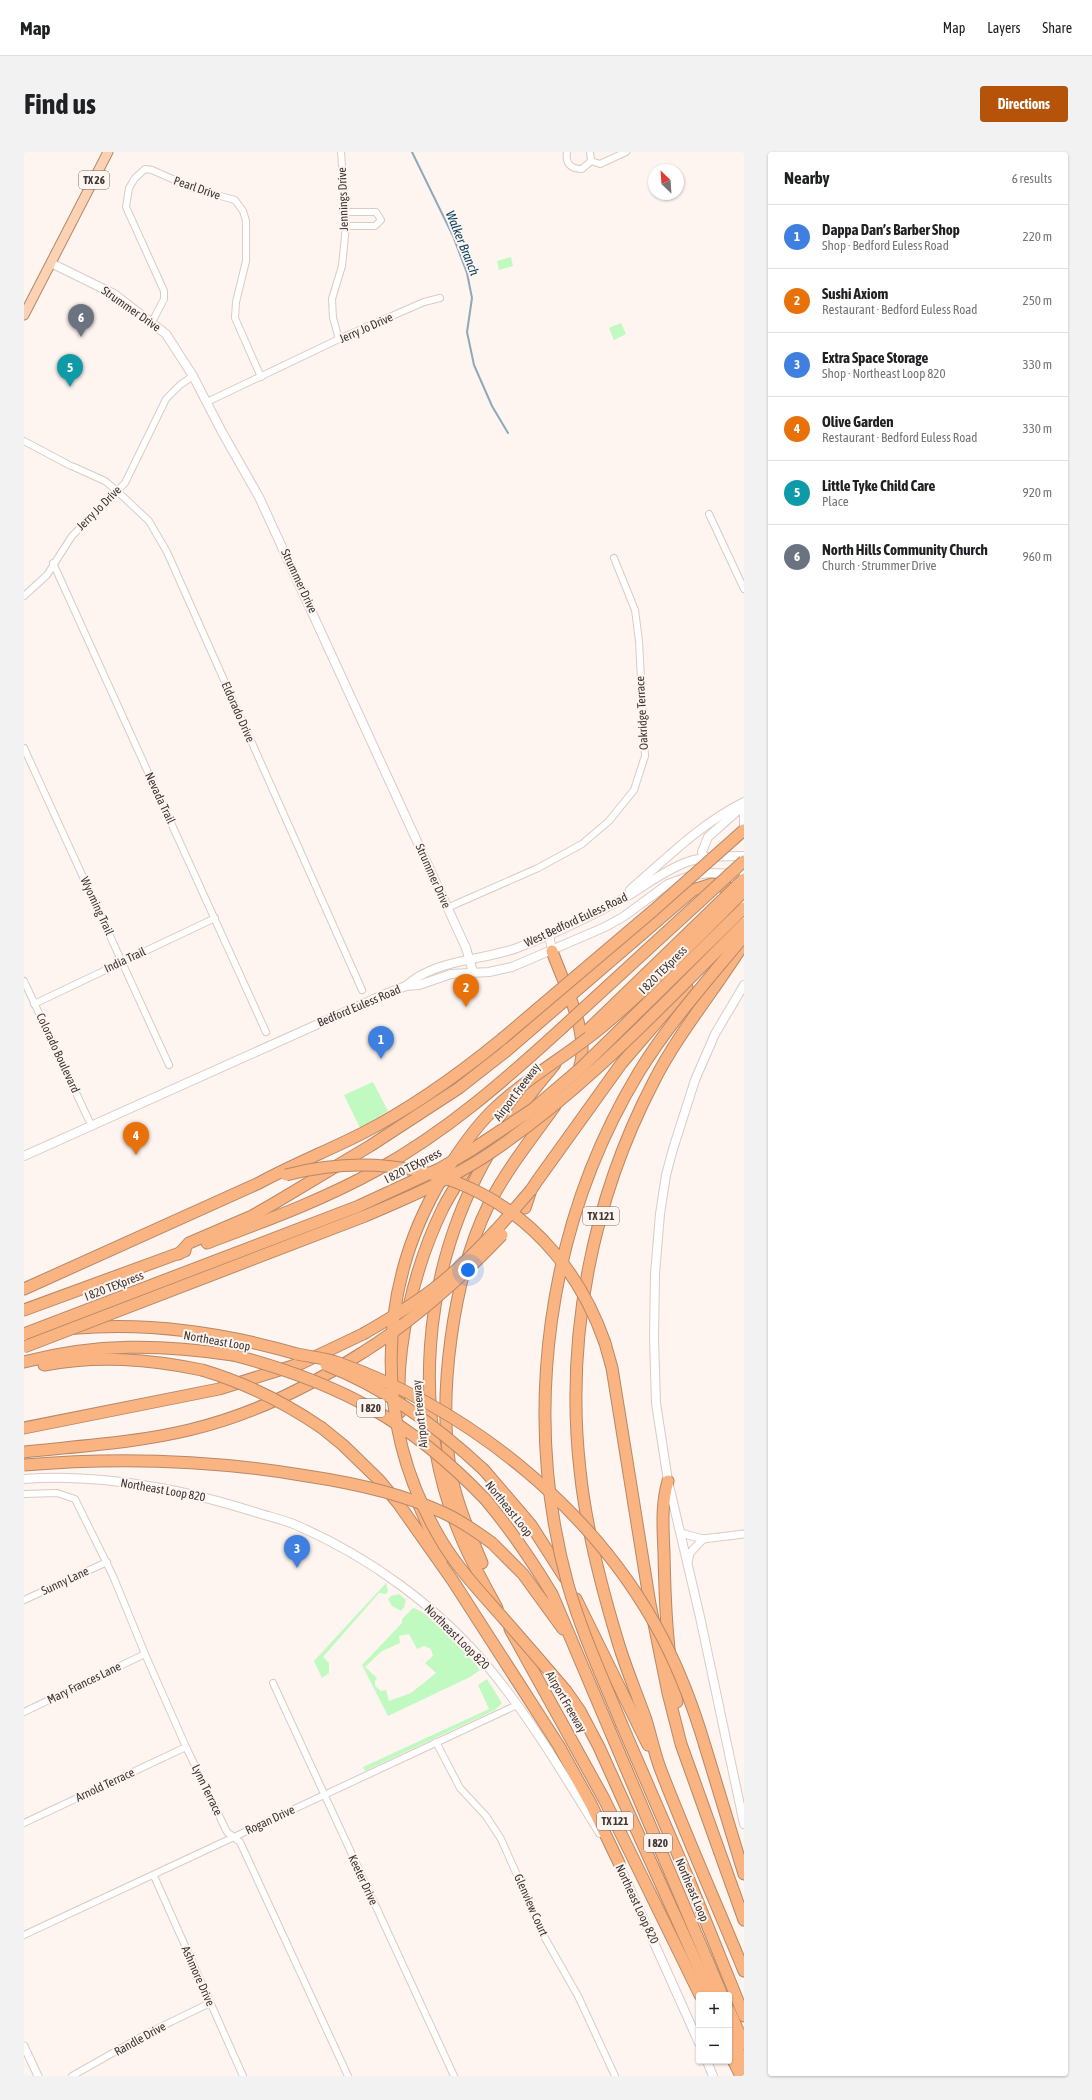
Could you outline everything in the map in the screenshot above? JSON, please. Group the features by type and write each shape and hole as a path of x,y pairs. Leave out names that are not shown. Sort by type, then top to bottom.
{"highway":[{"path":"24,1289 259,1183 284,1169 361,1134 448,1081 502,1039 654,910 744,829"},
{"path":"24,1310 179,1254 291,1211 377,1170 410,1151 475,1105 744,862"},
{"name":"Airport Freeway","path":"699,1992 601,1793 493,1600 459,1533 439,1466 429,1396 429,1356 433,1314 443,1270 454,1232 484,1164 516,1112 570,1046 744,879"},
{"path":"179,1254 189,1243 252,1216 273,1204 419,1116 459,1088 500,1056 693,890 712,884 744,891"},
{"path":"710,1992 599,1747 580,1711 566,1691 457,1564 424,1509 406,1464 393,1404 391,1347 392,1320 399,1282 415,1230 430,1198 461,1147 490,1113 519,1086 576,1047 628,1004 744,891"},
{"name":"I 820 TEXpress","path":"24,1335 359,1206 439,1169 473,1149 533,1109 581,1068 744,908"},
{"name":"I 820 TEXpress","path":"24,1346 372,1213 444,1179 482,1158 540,1118 590,1076 744,924"},
{"path":"24,1428 156,1403 226,1387 302,1363 363,1334 398,1314 456,1271 503,1223 531,1190 621,1064 688,986 744,931"},
{"path":"744,936 658,1042 622,1100 592,1165 575,1214 560,1273 553,1308 545,1391 546,1448 552,1512 567,1579 579,1620 622,1725 689,1880 744,2016"},
{"name":"TX 121","path":"659,1765 618,1643 593,1549 580,1470 576,1388 577,1346 590,1262 599,1222 619,1160 657,1075 694,1014 744,943"},
{"path":"493,1600 494,1592 470,1534 452,1478 446,1424 447,1388 452,1343 469,1257 489,1205 517,1158 572,1083 580,1068 583,1053 580,1026 552,951"},
{"path":"453,1581 425,1523 407,1464 399,1401 404,1333 423,1260 443,1209 454,1187 486,1140 516,1112"},
{"path":"259,1183 308,1170 346,1164 398,1166 439,1175 466,1186 504,1208 536,1234 554,1252 579,1285 591,1307 605,1343 612,1368 657,1642 681,1744 744,1920"},
{"path":"24,1452 128,1441 174,1433 230,1419 269,1404 330,1374 423,1311 453,1285 525,1208 531,1190"},
{"name":"Northeast Loop","path":"24,1335 72,1329 150,1327 218,1334 260,1343 297,1354"},
{"name":"Northeast Loop","path":"24,1362 77,1351 113,1346 175,1347 233,1355 306,1377 363,1403 426,1445 466,1479 510,1528 531,1558 552,1594 576,1647 721,1992"},
{"path":"297,1354 337,1362 421,1400 455,1420 510,1458 544,1487 574,1517 602,1549 647,1612 679,1673 692,1704 744,1874"},
{"name":"I 820","path":"297,1354 329,1366 398,1402 444,1434 484,1470 531,1525 560,1568 636,1723 659,1765 744,1971"},
{"path":"24,1366 79,1360 139,1359 202,1370 265,1393 294,1408 322,1428 357,1457 398,1503 453,1581 559,1746 591,1804 619,1864"},
{"path":"24,1432 53,1422"},
{"path":"24,1465 57,1462 130,1460 189,1462 277,1471 346,1482 402,1498 443,1513 492,1543 508,1556 523,1574 576,1647"},
{"path":"668,1481 663,1499 667,1631 674,1689 692,1775"},
{"path":"732,2017 744,2044"},
{"path":"732,2038 744,2064"},
{"path":"732,2058 741,2076"}],"main road":[{"name":"TX 26","path":"24,315 108,152"},
{"name":"Strummer Drive","path":"51,263 114,294 152,322 166,334 192,376 259,497 328,645 471,961 473,972"},
{"path":"617,902 692,834 723,812 744,802"},
{"path":"708,873 703,858 703,845 708,837 744,805"},
{"path":"744,814 744,829"},
{"name":"West Bedford Euless Road","path":"406,986 415,978 448,964 471,961 517,948 549,934 617,902 687,862 703,858 744,856"},
{"name":"Bedford Euless Road","path":"24,1156 269,1045 406,986 419,986 451,974 494,971 512,967 605,927 623,917 668,884 690,876 708,873 744,874"},
{"path":"549,934 552,951"},
{"path":"744,985 715,1034 695,1080 666,1176 655,1274 654,1338 656,1402 668,1481 744,1824"},
{"name":"Northeast Loop 820","path":"24,1479 50,1477 139,1484 216,1499 295,1524 339,1545 405,1588 464,1642 489,1668 548,1749 619,1864 696,2036"},
{"path":"708,2064 713,2076"}],"street":[{"name":"Jennings Drive","path":"339,339 333,318 332,300 342,266 346,226 342,152"},
{"path":"567,152 566,159 569,166 574,169 582,169 591,161"},
{"path":"590,152 591,161"},
{"path":"591,161 600,164 626,152"},
{"name":"Pearl Drive","path":"152,322 164,299 164,291 126,207 129,188 135,178 144,169 152,170 195,188 235,200 243,211 246,220 246,261 236,302 235,318 261,377"},
{"path":"345,212 376,212 381,220 375,226 346,226"},
{"name":"Jerry Jo Drive","path":"207,402 339,339 424,302 440,298"},
{"name":"Jerry Jo Drive","path":"24,596 46,575 72,536 125,483 166,399 180,385 192,376"},
{"name":"Eldorado Drive","path":"24,441 105,481 149,521 167,552 362,990"},
{"path":"709,514 744,589"},
{"name":"Oakridge Terrace","path":"447,908 538,868 582,844 609,822 634,790 645,756 640,641 635,610 614,558"},
{"name":"Nevada Trail","path":"53,564 216,918 266,1032"},
{"name":"Wyoming Trail","path":"24,748 169,1065"},
{"name":"India Trail","path":"34,1004 122,961 216,918"},
{"name":"Colorado Boulevard","path":"24,981 91,1125"},
{"name":"Lynn Terrace","path":"24,1494 57,1493 75,1499 107,1562 186,1747 227,1832 240,1842 348,2076"},
{"path":"680,1533 703,1538 744,1534"},
{"path":"688,1566 690,1553 703,1538"},
{"name":"Sunny Lane","path":"24,1600 107,1562"},
{"name":"Mary Frances Lane","path":"24,1712 145,1654"},
{"name":"Keeter Drive","path":"273,1683 454,2076"},
{"name":"Rogan Drive","path":"24,1935 154,1876 517,1705"},
{"name":"Glenview Court","path":"436,1742 460,1788 486,1816 501,1839 545,1938 578,1996 615,2076"},
{"name":"Arnold Terrace","path":"24,1823 186,1747"},
{"name":"Ashmore Drive","path":"154,1876 243,2076"},
{"name":"Randle Drive","path":"72,2076 148,2033 210,2003"},
{"path":"24,2046 38,2076"}],"green space":[{"path":"511,257 513,266 499,270 497,261"},
{"path":"621,323 626,334 614,340 609,328"},
{"path":"373,1082 388,1111 360,1128 344,1095"},
{"path":"386,1583 388,1591 386,1594 379,1593 323,1657 329,1663 329,1673 322,1678 314,1661"},
{"path":"399,1594 406,1600 401,1611 392,1606 388,1599 391,1596"},
{"path":"413,1608 420,1611 438,1625 480,1670 470,1677 388,1716 362,1665 402,1623 402,1619","holes":["409,1634 417,1649 424,1646 431,1649 433,1656 425,1663 436,1673 411,1693 389,1701 386,1690 381,1691 375,1686 375,1681 377,1678 365,1667 382,1651 400,1643 399,1636"]},
{"path":"487,1679 502,1703 495,1710 365,1771 363,1767 489,1709 478,1685"}],"waterway":[{"name":"Walker Branch","path":"412,152 453,236 467,273 472,298 467,332 474,365 492,406 508,433"}],"place":[{"name":"North Hills Community Church","path":"81,337"},
{"name":"Little Tyke Child Care","path":"70,387"},
{"name":"Sushi Axiom","path":"466,1007"},
{"name":"Dappa Dan’s Barber Shop","path":"381,1059"},
{"name":"Olive Garden","path":"136,1155"},
{"name":"Extra Space Storage","path":"297,1568"}]}
